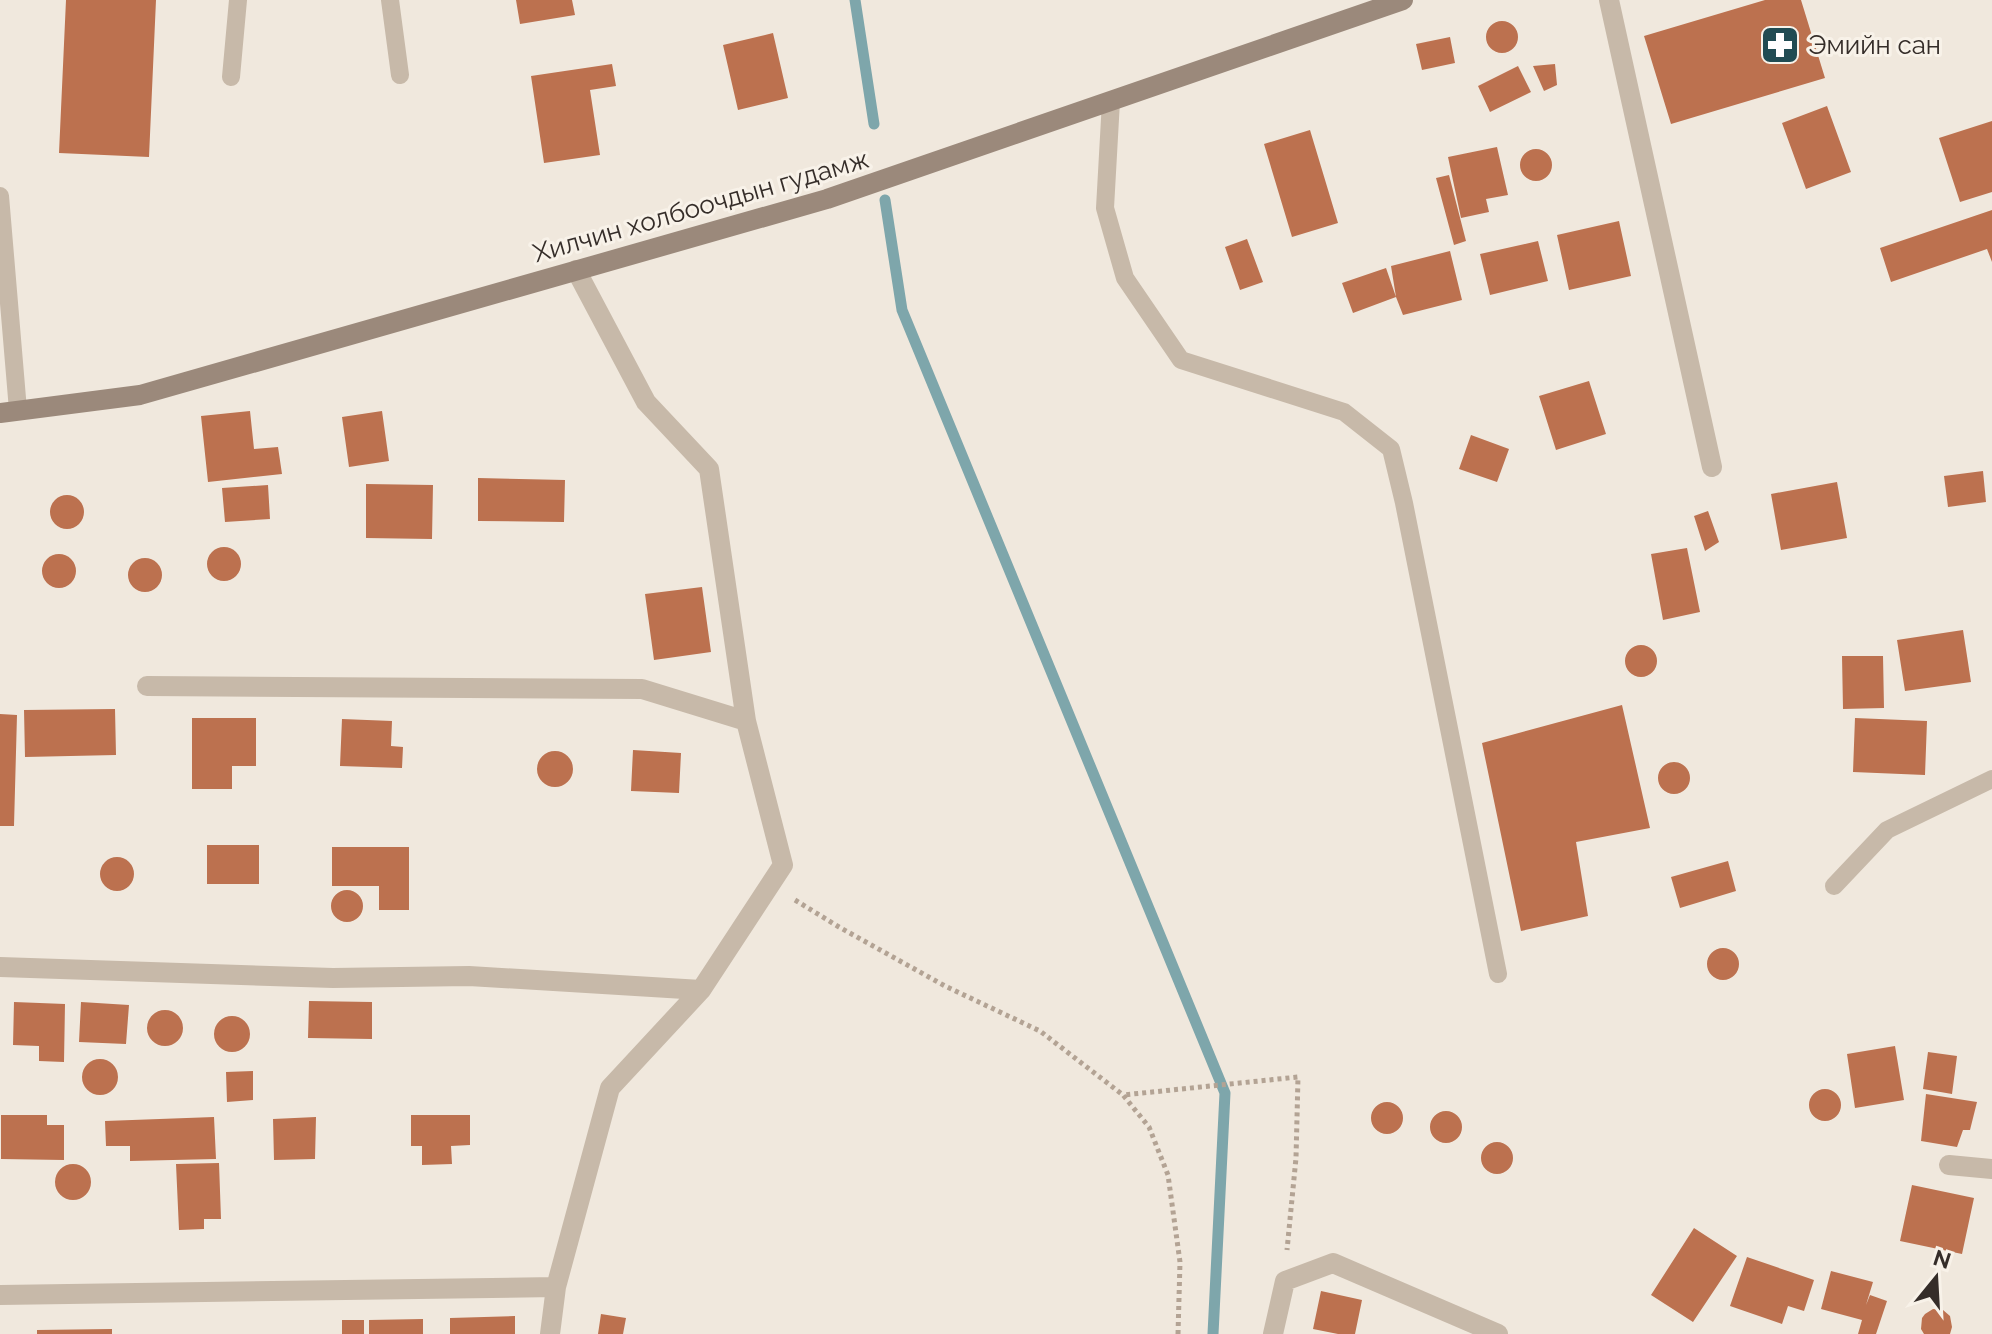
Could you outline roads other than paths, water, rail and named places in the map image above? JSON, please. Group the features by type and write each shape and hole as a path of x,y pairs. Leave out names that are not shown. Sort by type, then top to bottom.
{"main road":[{"name":"Хилчин холбоочдын гудамж","path":"9,411 140,395 827,199 1403,0"}],"street":[{"path":"1609,0 1712,467"},
{"path":"550,1334 556,1287 610,1088 701,990 783,865 746,721 709,469 646,402 576,270"},
{"path":"147,686 642,689 746,721"},
{"path":"0,967 333,978 469,976 701,990"},
{"path":"1949,1165 1992,1169"},
{"path":"1273,1334 1285,1281 1333,1263 1498,1334"},
{"path":"0,1295 556,1287"}],"lane":[{"path":"231,77 238,0"},
{"path":"390,0 400,75"},
{"path":"1111,101 1105,208 1125,278 1181,360 1344,412 1391,449 1498,974"},
{"path":"0,196 9,411"},
{"path":"1834,886 1887,830 1992,779"}],"waterway":[{"path":"855,0 874,124"},
{"path":"885,200 902,310 1225,1093 1213,1334"}],"place":[{"name":"Эмийн сан","path":"1780,45"}]}
